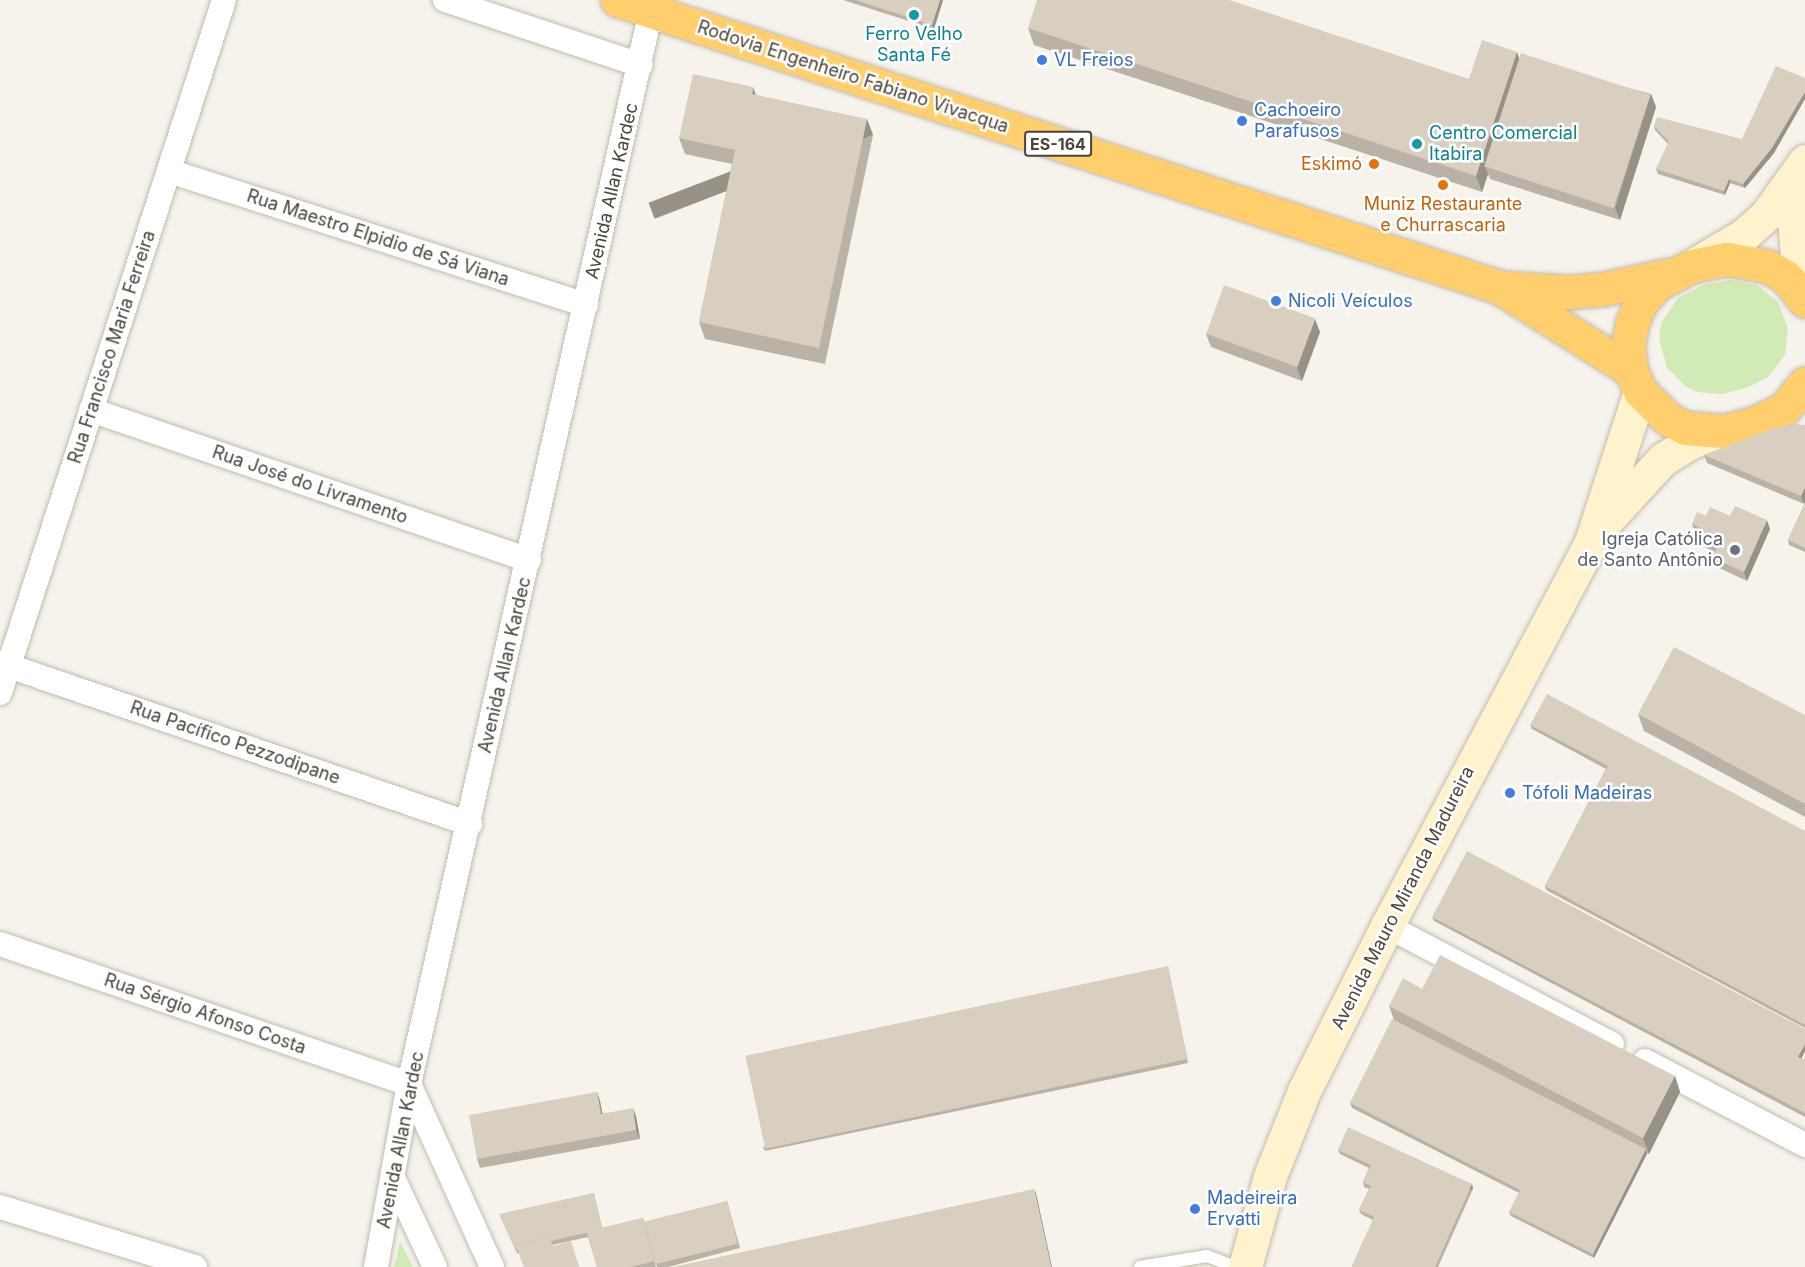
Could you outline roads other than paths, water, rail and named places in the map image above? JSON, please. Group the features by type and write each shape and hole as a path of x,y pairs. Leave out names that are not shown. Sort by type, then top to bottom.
{"highway":[{"name":"Rodovia Engenheiro Fabiano Vivacqua","path":"617,0 1499,287 1569,292 1603,289 1684,269 1746,260 1786,277 1803,297"},
{"path":"1635,380 1632,323 1641,302 1658,283 1684,269"},
{"name":"Rodovia Engenheiro Fabiano Vivacqua","path":"1499,287 1635,380 1652,407 1686,428 1724,431 1794,410"},
{"path":"1794,410 1805,383"}],"main road":[{"path":"1684,269 1718,252 1759,221 1804,162"},
{"path":"1803,297 1794,219 1804,162"},
{"path":"1591,542 1635,380"},
{"path":"1591,542 1621,502 1663,459 1693,441 1724,431"},
{"name":"Avenida Mauro Miranda Madureira","path":"1245,1267 1270,1176 1304,1091 1387,926 1591,542"}],"street":[{"name":"Rua Francisco Maria Ferreira","path":"0,693 5,664 91,410 224,0"},
{"path":"446,0 640,64"},
{"name":"Avenida Allan Kardec","path":"376,1267 394,1180 410,1084 651,11"},
{"name":"Rua Maestro Elpidio de Sá Viana","path":"169,171 586,305"},
{"name":"Rua José do Livramento","path":"91,410 529,560"},
{"name":"Rua Pacífico Pezzodipane","path":"5,664 470,824"},
{"path":"1387,926 1805,1145"},
{"name":"Rua Sérgio Afonso Costa","path":"0,944 410,1084"},
{"path":"410,1084 492,1267"},
{"path":"394,1180 435,1267"},
{"path":"0,1207 195,1267"}],"lane":[{"path":"1140,1267 1207,1256 1235,1267"}],"place":[{"name":"Ferro Velho Santa Fé","path":"914,15"},
{"name":"VL Freios","path":"1042,60"},
{"name":"Cachoeiro Parafusos","path":"1242,121"},
{"name":"Centro Comercial Itabira","path":"1417,144"},
{"name":"Eskimó","path":"1374,164"},
{"name":"Muniz Restaurante e Churrascaria","path":"1443,185"},
{"name":"Nicoli Veículos","path":"1276,301"},
{"name":"Igreja Católica de Santo Antônio","path":"1735,550"},
{"name":"Tófoli Madeiras","path":"1510,793"},
{"name":"Madeireira Ervatti","path":"1195,1209"}]}
